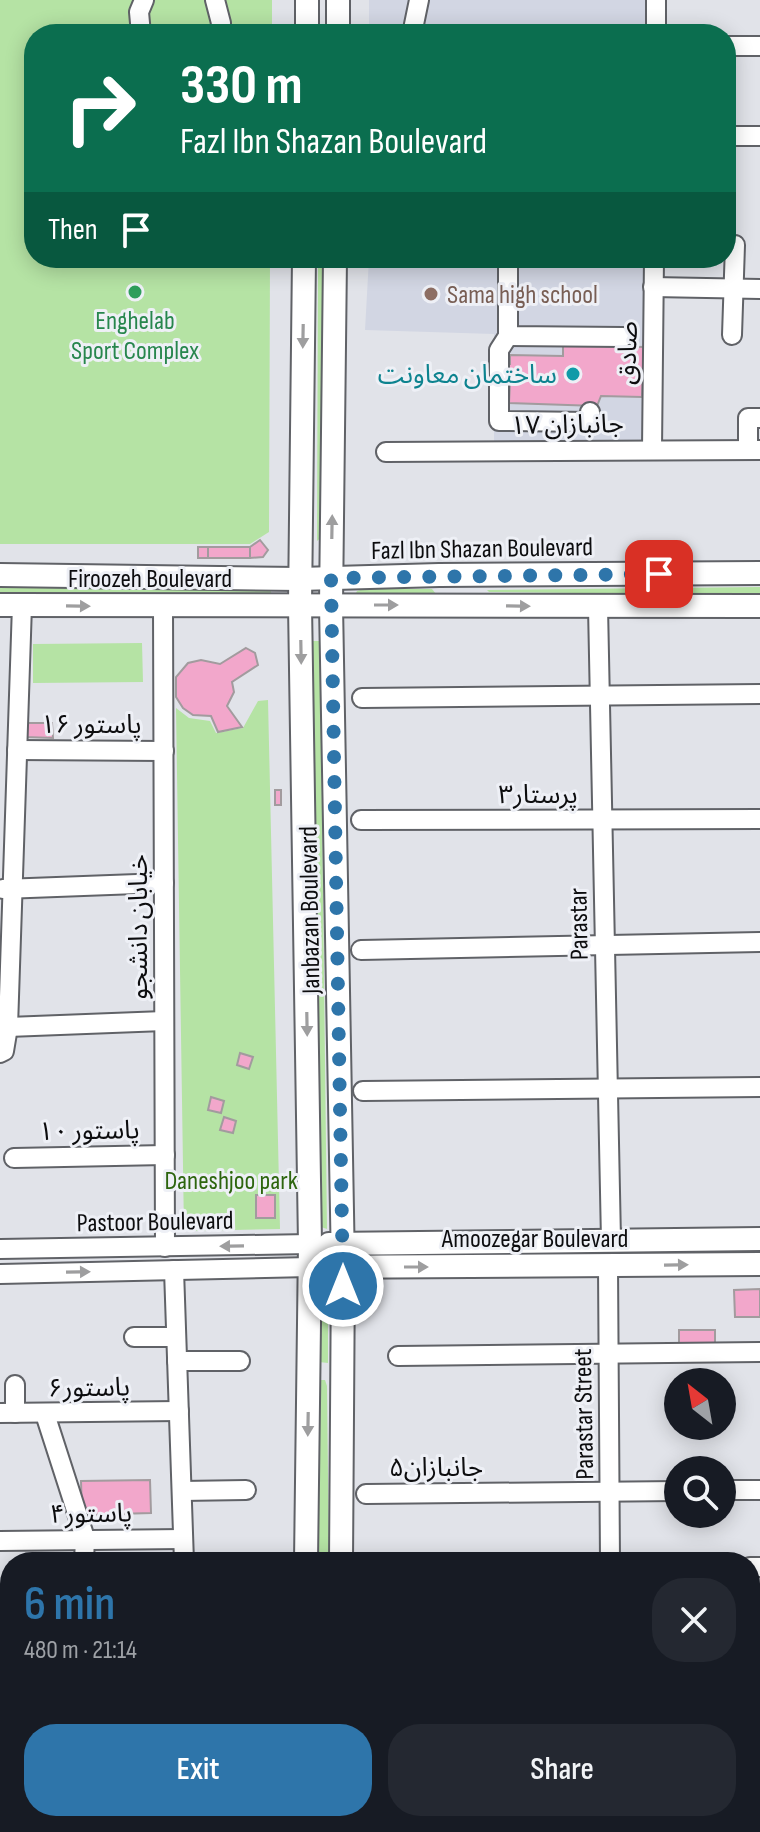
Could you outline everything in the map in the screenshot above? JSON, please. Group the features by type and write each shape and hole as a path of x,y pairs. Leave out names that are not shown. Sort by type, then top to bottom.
{"main road":[{"path":"307,0 307,24"},
{"path":"338,0 338,24"},
{"name":"Janbazan Boulevard","path":"304,268 300,605 310,1256 306,1552"},
{"name":"Janbazan Boulevard","path":"335,268 331,605 343,1256 341,1552"},
{"name":"Fazl Ibn Shazan Boulevard","path":"300,579 760,573"},
{"name":"Firoozeh Boulevard","path":"0,575 300,579"},
{"path":"439,575 440,605"},
{"name":"Firoozeh Boulevard","path":"11,605 300,605"},
{"path":"300,605 760,606"},
{"name":"Amoozegar Boulevard","path":"343,1256 611,1240 760,1239"},
{"name":"Amoozegar Boulevard","path":"310,1256 608,1266 760,1264"},
{"path":"308,1379 315,1372 325,1369 342,1378"}],"street":[{"path":"140,24 139,12 144,0"},
{"path":"215,0 220,9 220,24"},
{"path":"221,24 226,0"},
{"path":"414,24 419,0"},
{"path":"656,0 656,24"},
{"path":"736,46 760,46"},
{"path":"736,136 760,136"},
{"path":"508,268 508,336 499,350 499,421 590,422 590,412"},
{"name":"صادق","path":"652,449 654,268"},
{"path":"732,335 734,268"},
{"path":"653,287 760,289"},
{"path":"508,336 623,337"},
{"name":"جانبازان ۱۷","path":"386,452 754,450 748,418 760,418"},
{"path":"0,1053 4,1051 8,1027 6,889 17,750 11,605"},
{"name":"خیابان دانشجو","path":"163,607 165,1247"},
{"name":"Parastar","path":"598,607 611,1240"},
{"path":"362,698 760,694"},
{"name":"پاستور ۱۶","path":"17,750 164,751"},
{"name":"پرستار۳","path":"361,820 760,819"},
{"path":"6,889 164,883"},
{"path":"361,950 760,942"},
{"path":"8,1027 164,1021"},
{"path":"363,1091 760,1087"},
{"name":"پاستور ۱۰","path":"14,1158 165,1155"},
{"name":"Pastoor Boulevard","path":"0,1249 165,1247 310,1256"},
{"path":"36,1249 36,1273"},
{"name":"Pastoor Boulevard","path":"0,1274 174,1270 310,1256"},
{"name":"Parastar Street","path":"608,1266 610,1552"},
{"path":"174,1270 184,1552"},
{"path":"134,1337 176,1337"},
{"path":"398,1356 760,1352"},
{"path":"177,1361 240,1361"},
{"path":"8,1413 15,1385"},
{"name":"پاستور۶","path":"8,1413 179,1411"},
{"path":"45,1414 85,1538 84,1552"},
{"path":"182,1491 246,1490"},
{"path":"736,1490 760,1490"},
{"name":"جانبازان۵","path":"366,1494 664,1491"},
{"name":"پاستور۴","path":"0,1541 183,1539"}],"shaded area":[{"path":"369,0 647,0 646,24 369,24"},
{"path":"368,268 645,268 644,440 494,441 494,334 365,330"}],"green space":[{"name":"Enghelab Sport Complex","path":"0,0 272,0 272,24 24,24 24,268 270,268 269,532 250,544 0,544"},
{"path":"318,268 324,268 323,536 317,541"},
{"path":"0,586 271,587 271,595 0,594"},
{"path":"760,587 760,595 487,590"},
{"path":"432,589 436,594 354,597 357,591"},
{"path":"311,641 320,641 327,1229 318,1226"},
{"path":"142,643 143,682 33,683 33,644"},
{"name":"Daneshjoo park","path":"268,700 280,1229 184,1231 176,708 189,718 210,721 216,733 243,728 258,701"},
{"path":"317,1295 328,1295 328,1363 319,1362"},
{"path":"325,1380 327,1386 329,1552 319,1552 317,1384"}],"building":[{"name":"ساختمان معاونت","path":"563,345 644,347 642,397 601,396 597,406 509,403 510,383 503,383 504,364 510,364 510,355 563,356"},
{"path":"260,540 268,550 263,557 250,558 250,547"},
{"path":"198,547 208,547 208,558 198,558"},
{"path":"208,547 250,547 250,558 208,558"},
{"path":"246,648 255,653 258,665 232,682 234,692 227,706 242,727 218,732 211,716 193,715 183,708 176,697 176,677 188,663 201,660 220,664"},
{"path":"27,723 52,723 53,738 25,737"},
{"path":"275,790 281,790 281,805 275,805"},
{"path":"240,1053 253,1057 249,1069 237,1065"},
{"path":"211,1097 224,1101 221,1113 208,1110"},
{"path":"224,1117 236,1121 233,1133 220,1130"},
{"path":"256,1195 275,1195 275,1218 256,1218"},
{"path":"760,1289 760,1317 735,1317 734,1290"},
{"path":"679,1330 715,1330 715,1349 679,1348"},
{"path":"150,1480 151,1513 82,1515 81,1481"}],"place":[{"name":"Enghelab Sport Complex","path":"135,292"},
{"name":"Sama high school","path":"431,294"},
{"name":"ساختمان معاونت","path":"573,374"}],"route":[{"path":"343,1286 331,578 659,574"}]}
